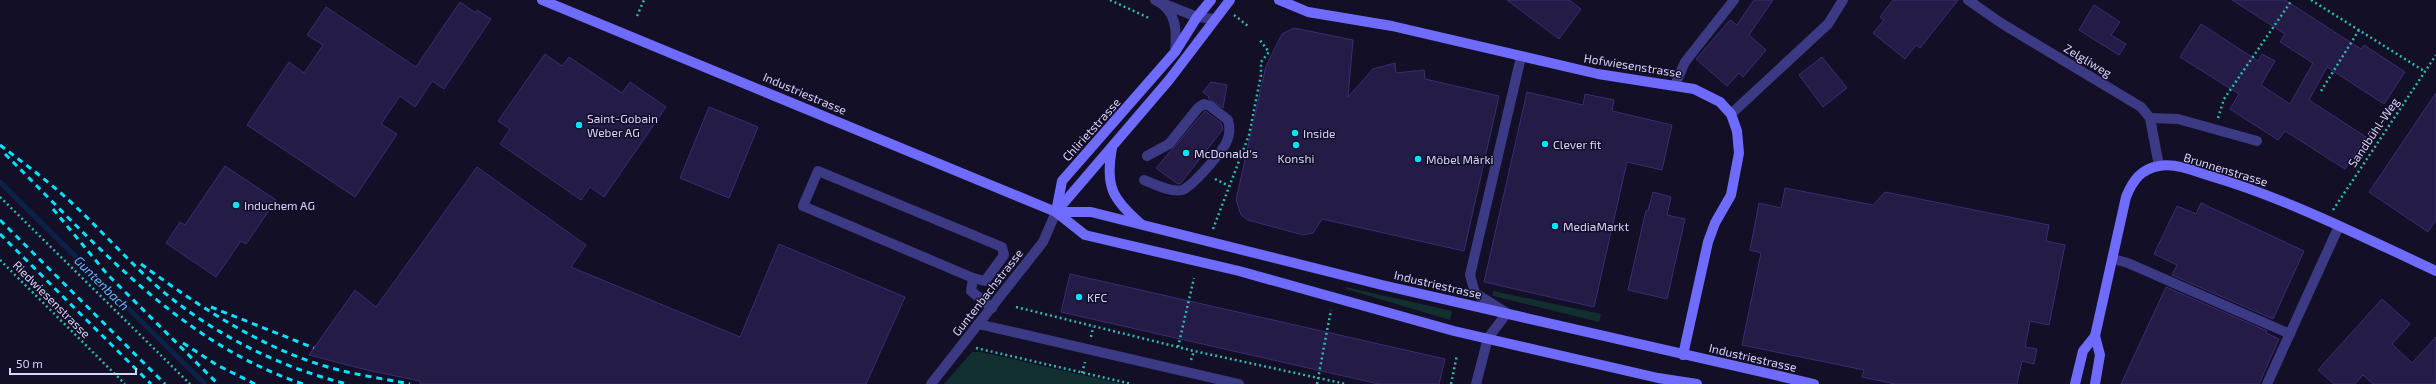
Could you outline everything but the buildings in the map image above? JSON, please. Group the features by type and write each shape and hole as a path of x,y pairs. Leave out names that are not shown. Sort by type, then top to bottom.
{"main road":[{"name":"Industriestrasse","path":"542,0 1056,212 1085,236 1239,272 1454,331 1658,378 1697,384"},
{"name":"Chlirietstrasse","path":"1056,212 1062,181 1175,52 1197,17 1211,0"},
{"path":"1056,212 1169,80 1214,19 1230,0"},
{"name":"Hofwiesenstrasse","path":"1279,0 1308,12 1392,26 1598,74 1675,85 1708,94 1720,102 1731,114 1737,131 1739,153 1731,195 1715,223 1708,242 1683,355"},
{"path":"1112,147 1108,170 1113,192 1120,205 1144,226"},
{"name":"Brunnenstrasse","path":"2075,384 2083,350 2095,336 2126,197 2131,184 2147,169 2159,166 2185,168 2244,186 2326,220 2436,271"},
{"name":"Industriestrasse","path":"1056,212 1091,212 1683,355 1814,384"},
{"name":"Brunnenstrasse","path":"2095,336 2100,355 2095,384"}],"street":[{"path":"1675,85 1685,62 1734,0"},
{"path":"1731,114 1828,24 1843,0"},
{"name":"Zelgliweg","path":"1968,0 2001,23 2141,107 2150,118"},
{"path":"1159,1 1197,17 1214,19"},
{"path":"1159,1 1175,20 1175,52"},
{"path":"1476,384 1488,338 1507,313 1475,293 1470,275 1521,57"},
{"path":"1144,180 1162,187 1181,191 1189,187 1196,182 1227,142 1230,127 1228,120 1210,106 1204,104 1198,108 1169,144 1147,156"},
{"path":"2159,166 2150,118 2178,120 2215,128 2257,141"},
{"path":"818,171 1002,247 1004,255 985,281 973,278 803,206 818,171"},
{"name":"Guntenbachstrasse","path":"931,384 992,308 1042,242 1056,212"},
{"path":"2267,384 2339,226"},
{"path":"2113,259 2128,263 2290,334"},
{"path":"973,278 970,291 992,308"},
{"path":"978,324 1239,384"}],"path":[{"path":"637,16 644,0"},
{"path":"1110,0 1149,18"},
{"path":"2215,128 2224,99 2292,0"},
{"path":"2311,0 2424,71"},
{"path":"1231,12 1248,26"},
{"path":"2321,91 2359,30"},
{"path":"1213,228 1249,135 1261,75 1261,62 1269,52 1259,39"},
{"name":"Sandbühl-Weg","path":"2326,220 2436,54"},
{"path":"0,197 190,384"},
{"name":"Riedwiesenstrasse","path":"0,260 125,384"},
{"path":"1178,347 1194,278"},
{"path":"1016,307 1178,347 1346,384"},
{"path":"1317,384 1332,309"},
{"path":"962,345 1132,384"},
{"path":"1452,384 1457,355"}],"green space":[{"path":"1346,287 1452,311 1450,320 1346,289"},
{"path":"1493,291 1601,314 1599,322 1493,296"},
{"path":"972,352 981,352 1123,384 944,384"}],"waterway":[{"name":"Guntenbach","path":"0,182 205,384"}],"railway":[{"path":"0,145 66,198 146,276 191,313 233,339 277,361 300,370 347,384"},
{"path":"5,154 106,255 178,317 217,343 259,366 303,384"},
{"path":"53,209 107,274 218,384"},
{"path":"0,220 165,384"},
{"path":"0,234 151,384"},
{"path":"141,264 204,308 248,334 271,345 318,364 352,373 410,384"},
{"path":"211,307 314,348"},
{"path":"183,343 217,365 255,384"}],"place":[{"name":"Saint-Gobain Weber AG","path":"579,125"},
{"name":"Inside","path":"1295,133"},
{"name":"Clever fit","path":"1545,144"},
{"name":"Konshi","path":"1296,145"},
{"name":"McDonald's","path":"1186,153"},
{"name":"Möbel Märki","path":"1418,159"},
{"name":"Induchem AG","path":"236,205"},
{"name":"MediaMarkt","path":"1555,226"},
{"name":"KFC","path":"1079,297"}]}
